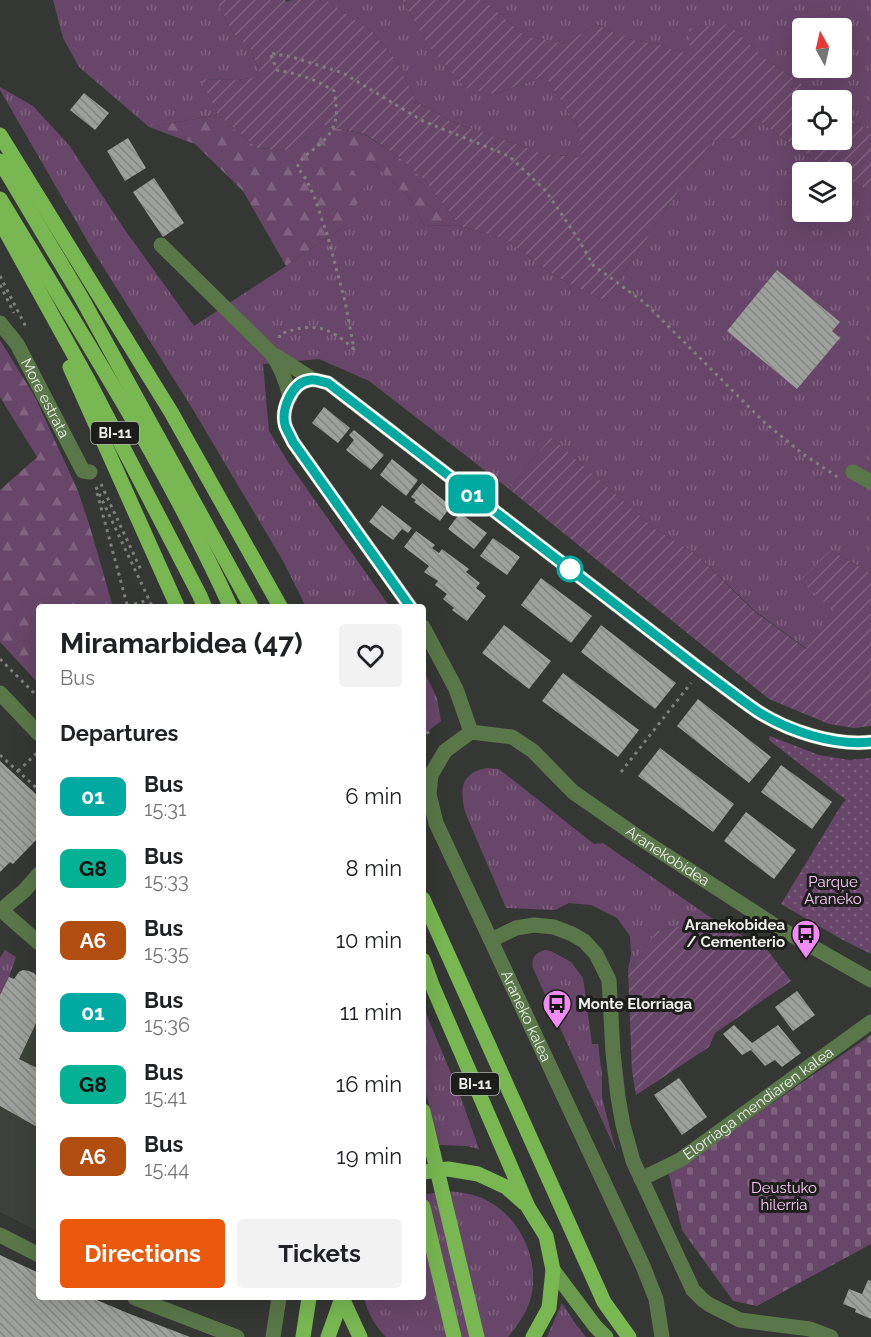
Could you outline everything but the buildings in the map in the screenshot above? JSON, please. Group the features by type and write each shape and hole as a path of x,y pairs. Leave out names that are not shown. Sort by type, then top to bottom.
{"main road":[{"path":"0,135 171,412 279,604"},
{"path":"0,161 81,297 250,604"},
{"path":"0,199 138,428 183,509 229,604"},
{"name":"BI-11","path":"0,220 88,380 203,604"},
{"path":"22,260 176,604"},
{"path":"426,906 604,1302 628,1337"},
{"name":"BI-11","path":"426,968 528,1207"},
{"path":"426,1124 477,1337"},
{"path":"426,1172 448,1169 478,1174 506,1187 528,1207 546,1236 553,1270 549,1308 533,1337"},
{"path":"426,1220 454,1337"},
{"path":"553,1270 595,1326 606,1337"},
{"path":"303,1337 309,1300"},
{"path":"328,1337 341,1300"},
{"path":"343,1300 360,1337"}],"street":[{"path":"160,245 314,380"},
{"name":"More estrata","path":"0,324 17,344 83,471 92,478"},
{"path":"275,346 290,397"},
{"path":"408,604 293,442 285,425 285,410 290,397 298,386 308,380 328,383 758,712 791,728 837,742 871,742"},
{"path":"849,478 871,482"},
{"path":"426,633 456,689 471,732"},
{"path":"0,693 36,731"},
{"name":"Araneko kalea","path":"471,732 446,751 431,775 429,794 436,823 643,1266 656,1299 662,1337"},
{"name":"Aranekobidea","path":"471,732 512,737 533,751 573,792 641,839 774,925 871,980"},
{"path":"36,877 24,891 0,910 36,940"},
{"path":"491,940 516,928 554,927 584,941 596,954 609,980 615,1075 623,1125 633,1161 693,1290 703,1300 740,1320 810,1329 831,1337"},
{"name":"Elorriaga mendiaren kalea","path":"641,1179 680,1160 871,1022"},
{"path":"0,1235 36,1253"},
{"path":"140,1300 237,1337"},
{"path":"273,1337 279,1300"}],"path":[{"path":"275,346 280,334 300,328 317,328 341,337 354,349 345,301 327,234 314,196 297,166 309,151 321,143 337,123 334,91 320,81 277,69 270,53 292,57 343,73 423,121 509,156 545,190 593,265 645,303 764,423 803,454 849,478"},
{"path":"92,478 126,604"},
{"path":"136,604 149,600"},
{"path":"0,659 36,695"},
{"path":"621,772 689,686"},
{"path":"426,730 430,736"},
{"path":"18,771 36,754"},
{"path":"0,755 36,787"}],"shaded area":[{"path":"36,1023 36,1230 0,1212 0,1080 9,1078"}],"green space":[{"path":"53,0 216,0 233,33 251,49 261,76 238,80 202,79 218,115 149,127 79,67 63,38"},
{"path":"216,0 285,0 287,2 326,0 373,32 396,60 417,102 450,121 544,154 582,157 578,127 545,76 495,94 465,88 427,44 402,0 479,0 487,3 525,36 566,44 596,24 628,39 661,45 690,55 689,29 728,24 767,60 810,90 792,90 792,144 756,119 737,138 712,141 605,301 557,277 505,239 460,226 426,182 399,157 365,134 322,125 288,150 257,148 218,115 201,79 238,80 261,76 251,49 233,33"},
{"path":"326,0 402,0 427,44 495,94 545,76 578,127 583,157 544,154 450,121 417,102 396,60 373,32"},
{"path":"479,0 871,0 871,128 866,129 852,119 852,90 810,90 793,78 852,78 852,18 792,18 792,77 767,60 728,24 690,55 661,45 628,39 596,24 566,44 525,36 487,3"},
{"path":"0,87 33,106 69,145 125,230 194,326 349,223 341,157 372,162 412,201 424,225 460,226 505,239 557,277 605,301 712,141 737,138 756,119 792,144 792,150 800,150 818,162 792,162 792,222 852,222 852,182 871,192 871,573 830,550 801,582 837,612 807,649 755,611 696,554 655,529 551,437 509,489 369,381 319,359 263,364 269,431 288,462 388,604 304,604 283,561 192,408 92,249"},
{"path":"218,115 257,148 288,150 322,125 364,134 399,157 426,182 460,226 424,225 412,201 372,162 342,158 365,186 349,223 286,266 243,191 195,144 149,127"},
{"path":"852,119 866,129 871,128 871,192 852,182 852,162 818,162 800,150 852,150"},
{"path":"0,340 35,397 78,491 112,604 36,604 36,681 0,642 0,490 37,457 0,397"},
{"path":"551,437 655,529 696,554 754,611 806,649 836,612 800,581 830,550 871,573 871,726 854,728 829,724 769,699 509,489"},
{"path":"426,675 437,698 441,721 426,733"},
{"name":"Parque Araneko","path":"770,736 819,755 850,760 871,758 871,954 781,904 846,800 769,740"},
{"path":"499,769 594,844 603,843 720,924 685,925 657,931 628,970 631,955 630,936 617,918 591,905 569,903 555,910 506,908 463,804 463,789 467,778 478,770"},
{"path":"720,924 765,947 791,981 715,1033 709,1047 636,1095 632,1071 628,970 657,931 685,925"},
{"path":"5,950 16,957 0,995 0,958"},
{"path":"545,950 571,962 583,978 592,1044 598,1044 602,1098 616,1151 533,968 534,956"},
{"path":"426,1013 460,1095 479,1149 439,1145 426,1093"},
{"name":"Deustuko hilerria","path":"871,1035 871,1244 757,1306 733,1301 682,1230 669,1174"},
{"path":"443,1191 460,1192 483,1198 500,1209 520,1231 531,1258 533,1287 526,1311 508,1337 386,1337 378,1328 365,1300 426,1300 426,1194"},
{"path":"562,1303 577,1326 586,1337 547,1337"}],"bus line":[{"name":"01","path":"408,604 293,442 285,425 285,410 290,397 298,386 308,380 328,383 758,712 791,728 837,742 871,742"}],"place":[{"name":"Aranekobidea / Cementerio","path":"806,960"},
{"name":"Monte Elorriaga","path":"557,1030"}]}
